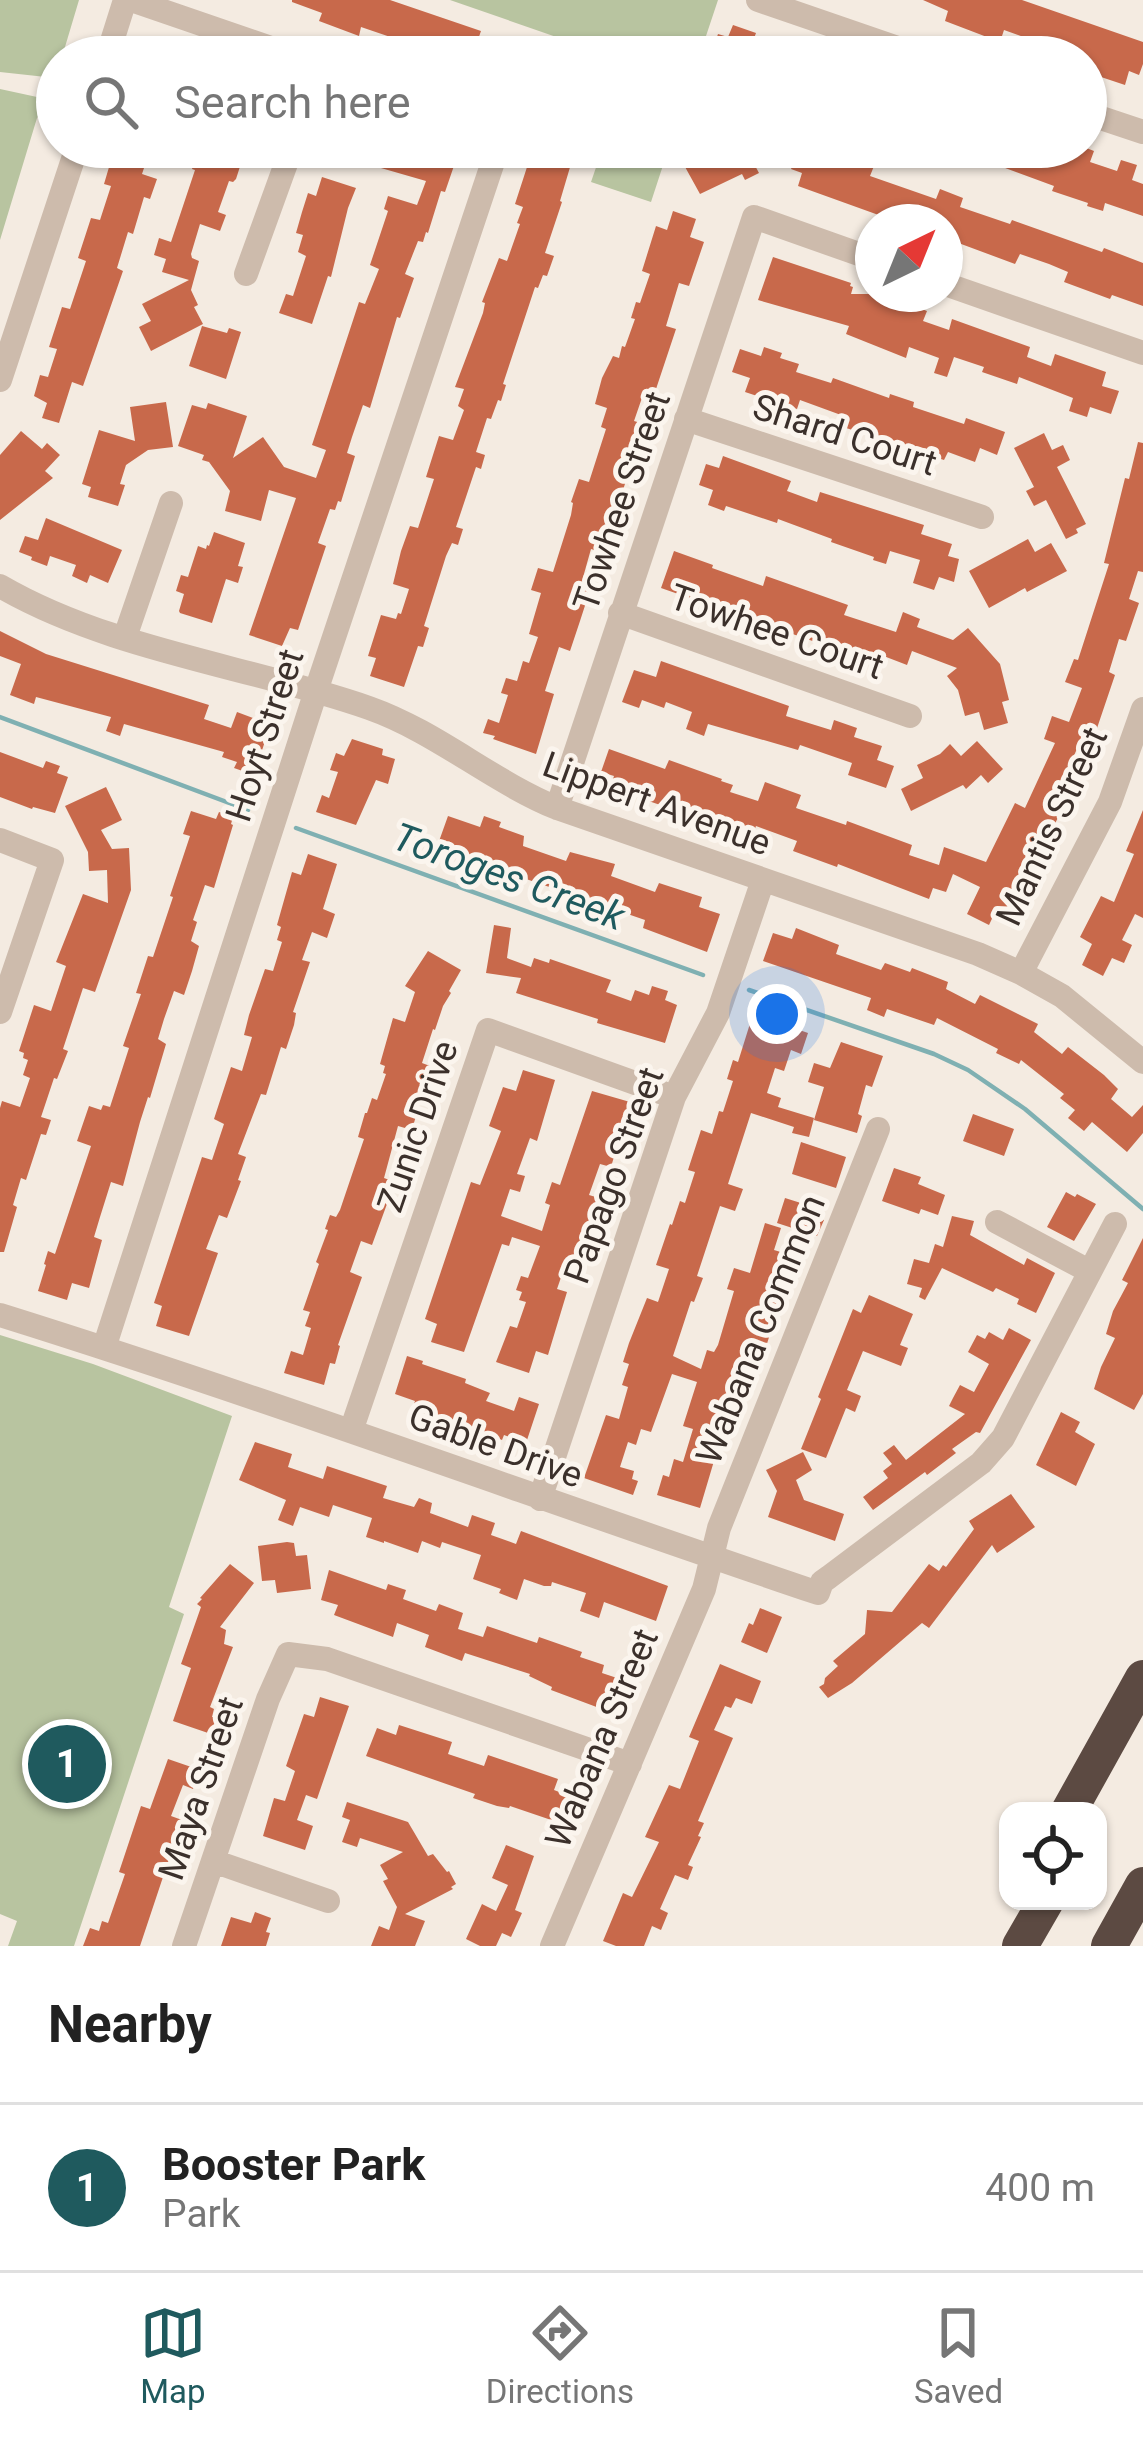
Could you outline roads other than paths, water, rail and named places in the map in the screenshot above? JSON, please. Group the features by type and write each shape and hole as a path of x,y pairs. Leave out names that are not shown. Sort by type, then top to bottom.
{"highway":[{"path":"1074,1802 1143,1678"},
{"path":"1101,1802 1143,1727"},
{"path":"1109,1946 1143,1885"},
{"path":"994,1946 1013,1910"},
{"path":"1020,1946 1041,1910"}],"street":[{"path":"115,36 128,0 235,36"},
{"path":"758,0 863,36"},
{"path":"1107,119 1143,132"},
{"path":"0,380 70,168"},
{"path":"246,274 284,168"},
{"name":"Hoyt Street","path":"104,1348 491,168"},
{"name":"Towhee Street","path":"557,808 754,217 855,253"},
{"path":"963,290 1143,353"},
{"name":"Shard Court","path":"686,419 982,517"},
{"path":"125,638 171,503"},
{"name":"Lippert Avenue","path":"0,586 125,638 373,710 420,730 524,795 978,954 1062,996 1143,1062"},
{"name":"Towhee Court","path":"620,614 910,716"},
{"name":"Mantis Street","path":"1021,973 1110,802 1143,709"},
{"path":"0,840 52,860 0,1012"},
{"name":"Papago Street","path":"540,1499 674,1097 718,1013 764,880"},
{"name":"Zunic Drive","path":"352,1431 488,1030 674,1097"},
{"name":"Wabana Common","path":"711,1557 718,1528 878,1130"},
{"path":"997,1222 1089,1270 1115,1224"},
{"name":"Gable Drive","path":"0,1315 818,1593 822,1582 989,1457 1047,1359 1089,1270"},
{"name":"Wabana Street","path":"552,1946 704,1589 711,1557"},
{"name":"Maya Street","path":"184,1946 268,1699 288,1654 327,1658 630,1763"},
{"path":"213,1861 328,1901"}],"waterway":[{"name":"Toroges Creek","path":"0,717 248,810"},
{"name":"Toroges Creek","path":"296,828 703,975"},
{"name":"Toroges Creek","path":"749,990 968,1070 1025,1109 1143,1209"}],"place":[{"name":"Booster Park","path":"67,1764"}]}
